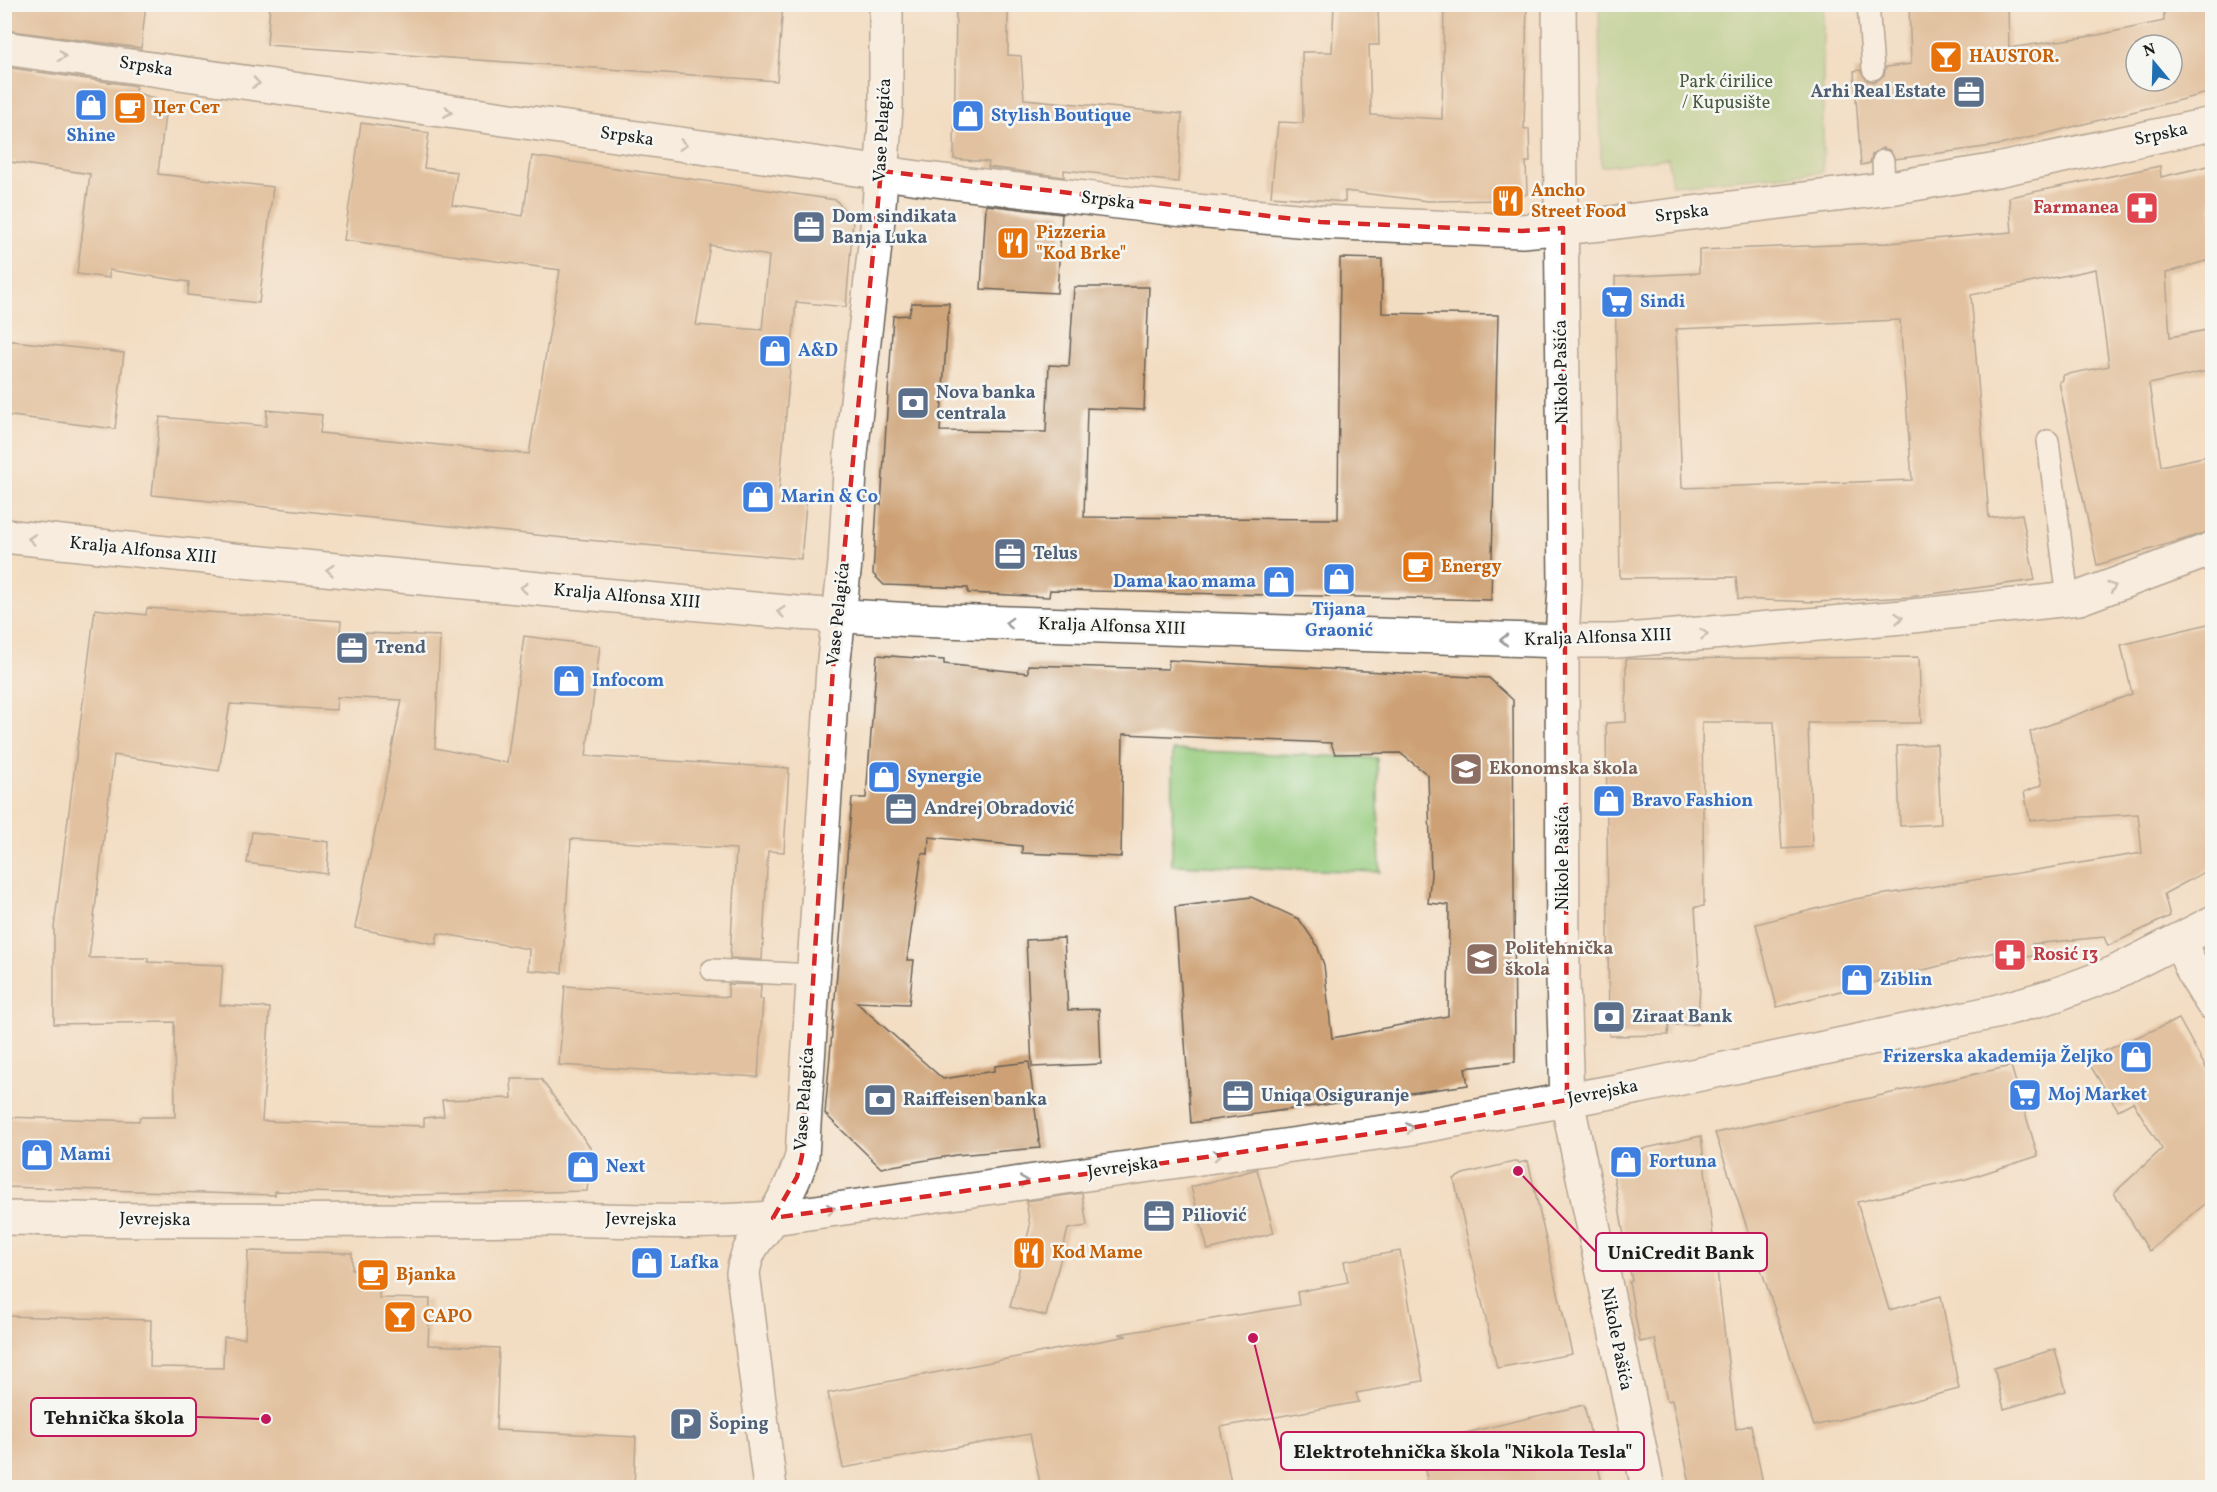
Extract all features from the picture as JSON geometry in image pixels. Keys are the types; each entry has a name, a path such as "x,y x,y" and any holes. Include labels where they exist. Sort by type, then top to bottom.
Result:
{"street":[{"name":"Vase Pelagića","path":"770,1488 742,1273 751,1244 773,1218 797,1177 802,1156 833,668 846,563 851,454 886,108 886,4"},
{"name":"Nikole Pašića","path":"1559,4 1565,584 1562,641 1563,980 1567,1100 1648,1488"},
{"name":"Srpska","path":"4,48 835,167 1184,210 1320,222 1522,231 1563,228 1883,175 1997,170 2212,124"},
{"name":"Kralja Alfonsa XIII","path":"4,536 284,566 913,621 1562,641 1615,641 1891,618 2068,600 2212,549"},
{"name":"Jevrejska","path":"4,1218 241,1221 609,1219 736,1221 773,1218 1405,1129 1567,1100 1995,1012 2065,992 2114,973 2212,924"},
{"path":"2180,942 2195,976 2212,1003"}],"lane":[{"path":"1868,4 1873,69"},
{"path":"2048,441 2068,600"},
{"path":"712,970 813,975"}],"highlighted area":[{"path":"881,171 1320,222 1522,231 1563,228 1567,1100 1405,1129 773,1218 797,1177 802,1156 833,668"}],"green space":[{"name":"Park ćirilice / Kupusište","path":"1599,5 1823,5 1823,172 1672,185 1668,158 1601,167"},
{"path":"1173,750 1377,758 1380,872 1172,865"}],"building":[{"path":"4,4 146,4 141,48 4,30"},
{"path":"270,4 783,4 777,81 267,45"},
{"path":"956,4 1008,4 1008,55 1021,56 1024,99 1182,114 1178,182 1064,170 1064,177 988,167 989,162 954,159"},
{"path":"1334,4 1378,4 1379,45 1369,45 1371,115 1442,119 1444,4 1527,4 1524,129 1529,129 1530,162 1526,162 1527,194 1511,200 1428,201 1345,191 1345,202 1271,196 1278,122 1303,123 1302,52 1332,52"},
{"path":"1909,4 2008,4 2009,48 2098,35 2164,21 2164,4 2212,4 2212,92 2000,145 1895,159 1889,150 1882,148 1872,155 1870,163 1861,165 1854,71 1860,70 1867,80 1875,82 1884,75 1886,67 1911,64"},
{"path":"4,67 136,86 135,92 156,99 165,114 158,174 273,187 259,303 188,295 189,282 109,270 109,278 77,274 90,174 4,161"},
{"path":"361,123 429,133 424,168 457,172 452,205 523,216 532,156 836,200 853,221 846,307 796,302 779,491 807,494 801,559 565,538 152,495 160,417 266,426 267,410 322,415 320,433 529,454 560,270 344,240","holes":["710,245 769,256 762,330 696,325"]},
{"path":"2212,165 2212,259 2166,273 2170,337 2212,329 2212,370 2149,384 2161,466 2212,455 2212,531 2097,565 2059,382 2063,380 2063,375 2109,366 2096,269 1971,295 1989,518 2022,514 2035,580 1909,597 1816,602 1738,599 1736,577 1620,578 1615,277 1699,273 1699,250 1888,243 2012,232 2009,197 2160,166 2161,177","holes":["1900,320 1912,480 1682,488 1676,329"]},
{"path":"986,205 1062,214 1057,293 981,289"},
{"path":"1340,258 1382,259 1382,313 1498,315 1491,600 1050,590 1049,597 968,593 968,588 884,585 873,574 877,504 881,505 893,316 909,315 912,303 949,303 940,431 1046,432 1049,365 1069,366 1074,287 1149,287 1144,410 1087,408 1084,517 1338,519"},
{"path":"4,340 124,353 115,429 4,415"},
{"path":"147,608 341,621 340,632 440,636 435,748 507,763 524,636 600,646 586,756 789,768 784,852 768,851 762,960 730,958 736,849 571,839 562,973 528,970 529,949 438,933 436,944 355,928 402,700 337,697 336,710 230,704 219,771 114,755 89,958 148,958 148,962 223,965 220,1005 270,1008 262,1121 424,1126 424,1118 444,1116 442,1100 512,1098 511,1079 541,1079 591,1149 587,1191 413,1195 275,1191 275,1195 4,1187 4,1117 139,1121 140,1117 175,1117 174,1022 54,1024 54,928 95,609 146,615"},
{"path":"2212,623 2212,868 2164,894 2170,916 2108,946 2104,937 2032,944 2034,956 1995,960 1995,952 1777,1007 1756,924 1855,899 2142,853 2138,814 2030,820 2024,792 2042,785 2030,732 2132,694 2121,645"},
{"path":"877,655 944,660 944,664 1028,673 1028,665 1168,669 1169,660 1489,678 1513,700 1515,1062 1465,1068 1468,1085 1191,1123 1175,907 1251,897 1299,919 1317,945 1324,965 1332,1038 1448,1016 1449,905 1428,903 1431,875 1428,775 1400,753 1335,754 1331,743 1123,734 1121,857 1022,853 1022,846 929,837 928,854 922,853 907,960 914,960 909,1004 856,1002 943,1079 994,1071 995,1066 1029,1062 1040,1148 956,1155 881,1168 825,1114 852,798 866,798"},
{"path":"1919,657 1921,723 1808,723 1812,847 1782,849 1774,722 1702,722 1704,906 1695,907 1700,985 1698,1024 1669,1025 1668,1035 1609,1036 1606,723 1626,722 1626,659"},
{"path":"1937,744 1941,824 1900,826 1897,746"},
{"path":"252,832 329,842 327,874 247,863"},
{"path":"1064,938 1068,1010 1099,1009 1101,1064 1032,1067 1026,940"},
{"path":"728,984 761,985 760,999 763,999 758,1077 559,1065 565,986 728,997"},
{"path":"2179,1019 2212,1079 2212,1198 2149,1251 2114,1193 2162,1149 2133,1102 2118,1110 2086,1059"},
{"path":"2011,1066 2038,1156 1966,1179 1857,1202 1889,1310 1941,1296 1959,1389 1814,1426 1715,1133"},
{"path":"1701,1136 1736,1429 1751,1425 1764,1488 1691,1488 1672,1400 1667,1401 1655,1339 1640,1342 1629,1282 1632,1281 1610,1156"},
{"path":"1518,1161 1519,1163 1528,1161 1572,1354 1497,1368 1454,1179 1463,1174"},
{"path":"1257,1169 1274,1233 1208,1250 1191,1187"},
{"path":"1082,1193 1087,1226 1068,1229 1046,1316 1010,1307 1030,1226 1026,1201"},
{"path":"248,1251 352,1253 352,1269 380,1269 379,1298 430,1299 428,1345 499,1348 496,1430 636,1437 634,1488 4,1488 4,1316 151,1320 150,1367 223,1368 224,1337 245,1338"},
{"path":"1400,1251 1423,1381 1356,1393 1359,1402 1220,1427 1232,1488 1041,1488 1030,1434 843,1468 828,1393 1127,1336 1119,1334 1299,1305 1297,1292 1348,1282 1344,1261"},
{"path":"2055,1349 2066,1391 2004,1409 1994,1368"},
{"path":"1584,1405 1603,1488 1429,1488 1419,1444"}],"place":[{"name":"HAUSTOR.","path":"1946,57"},
{"name":"Arhi Real Estate","path":"1969,92"},
{"name":"Shine","path":"91,105"},
{"name":"Џет Сет","path":"130,108"},
{"name":"Stylish Boutique","path":"968,116"},
{"name":"Ancho Street Food","path":"1508,201"},
{"name":"Farmanea","path":"2142,208"},
{"name":"Dom sindikata Banja Luka","path":"809,227"},
{"name":"Pizzeria \"Kod Brke\"","path":"1013,243"},
{"name":"Sindi","path":"1617,302"},
{"name":"A&D","path":"775,351"},
{"name":"Nova banka centrala","path":"913,403"},
{"name":"Marin & Co","path":"758,497"},
{"name":"Telus","path":"1010,554"},
{"name":"Energy","path":"1418,567"},
{"name":"Tijana Graonić","path":"1339,579"},
{"name":"Dama kao mama","path":"1279,582"},
{"name":"Trend","path":"352,648"},
{"name":"Infocom","path":"569,681"},
{"name":"Ekonomska škola","path":"1466,769"},
{"name":"Synergie","path":"884,777"},
{"name":"Bravo Fashion","path":"1609,801"},
{"name":"Andrej Obradović","path":"901,809"},
{"name":"Rosić 13","path":"2010,955"},
{"name":"Politehnička škola","path":"1482,959"},
{"name":"Ziblin","path":"1857,980"},
{"name":"Ziraat Bank","path":"1609,1017"},
{"name":"Frizerska akademija Željko","path":"2136,1057"},
{"name":"Moj Market","path":"2025,1095"},
{"name":"Uniqa Osiguranje","path":"1238,1096"},
{"name":"Raiffeisen banka","path":"880,1100"},
{"name":"Mami","path":"37,1155"},
{"name":"Fortuna","path":"1626,1162"},
{"name":"Next","path":"583,1167"},
{"name":"UniCredit Bank","path":"1518,1171"},
{"name":"Piliović","path":"1159,1216"},
{"name":"Kod Mame","path":"1029,1253"},
{"name":"Lafka","path":"647,1263"},
{"name":"Bjanka","path":"373,1275"},
{"name":"CAPO","path":"400,1317"},
{"name":"Elektrotehnička škola \"Nikola Tesla\"","path":"1253,1338"},
{"name":"Tehnička škola","path":"266,1419"},
{"name":"Šoping","path":"686,1424"}]}
